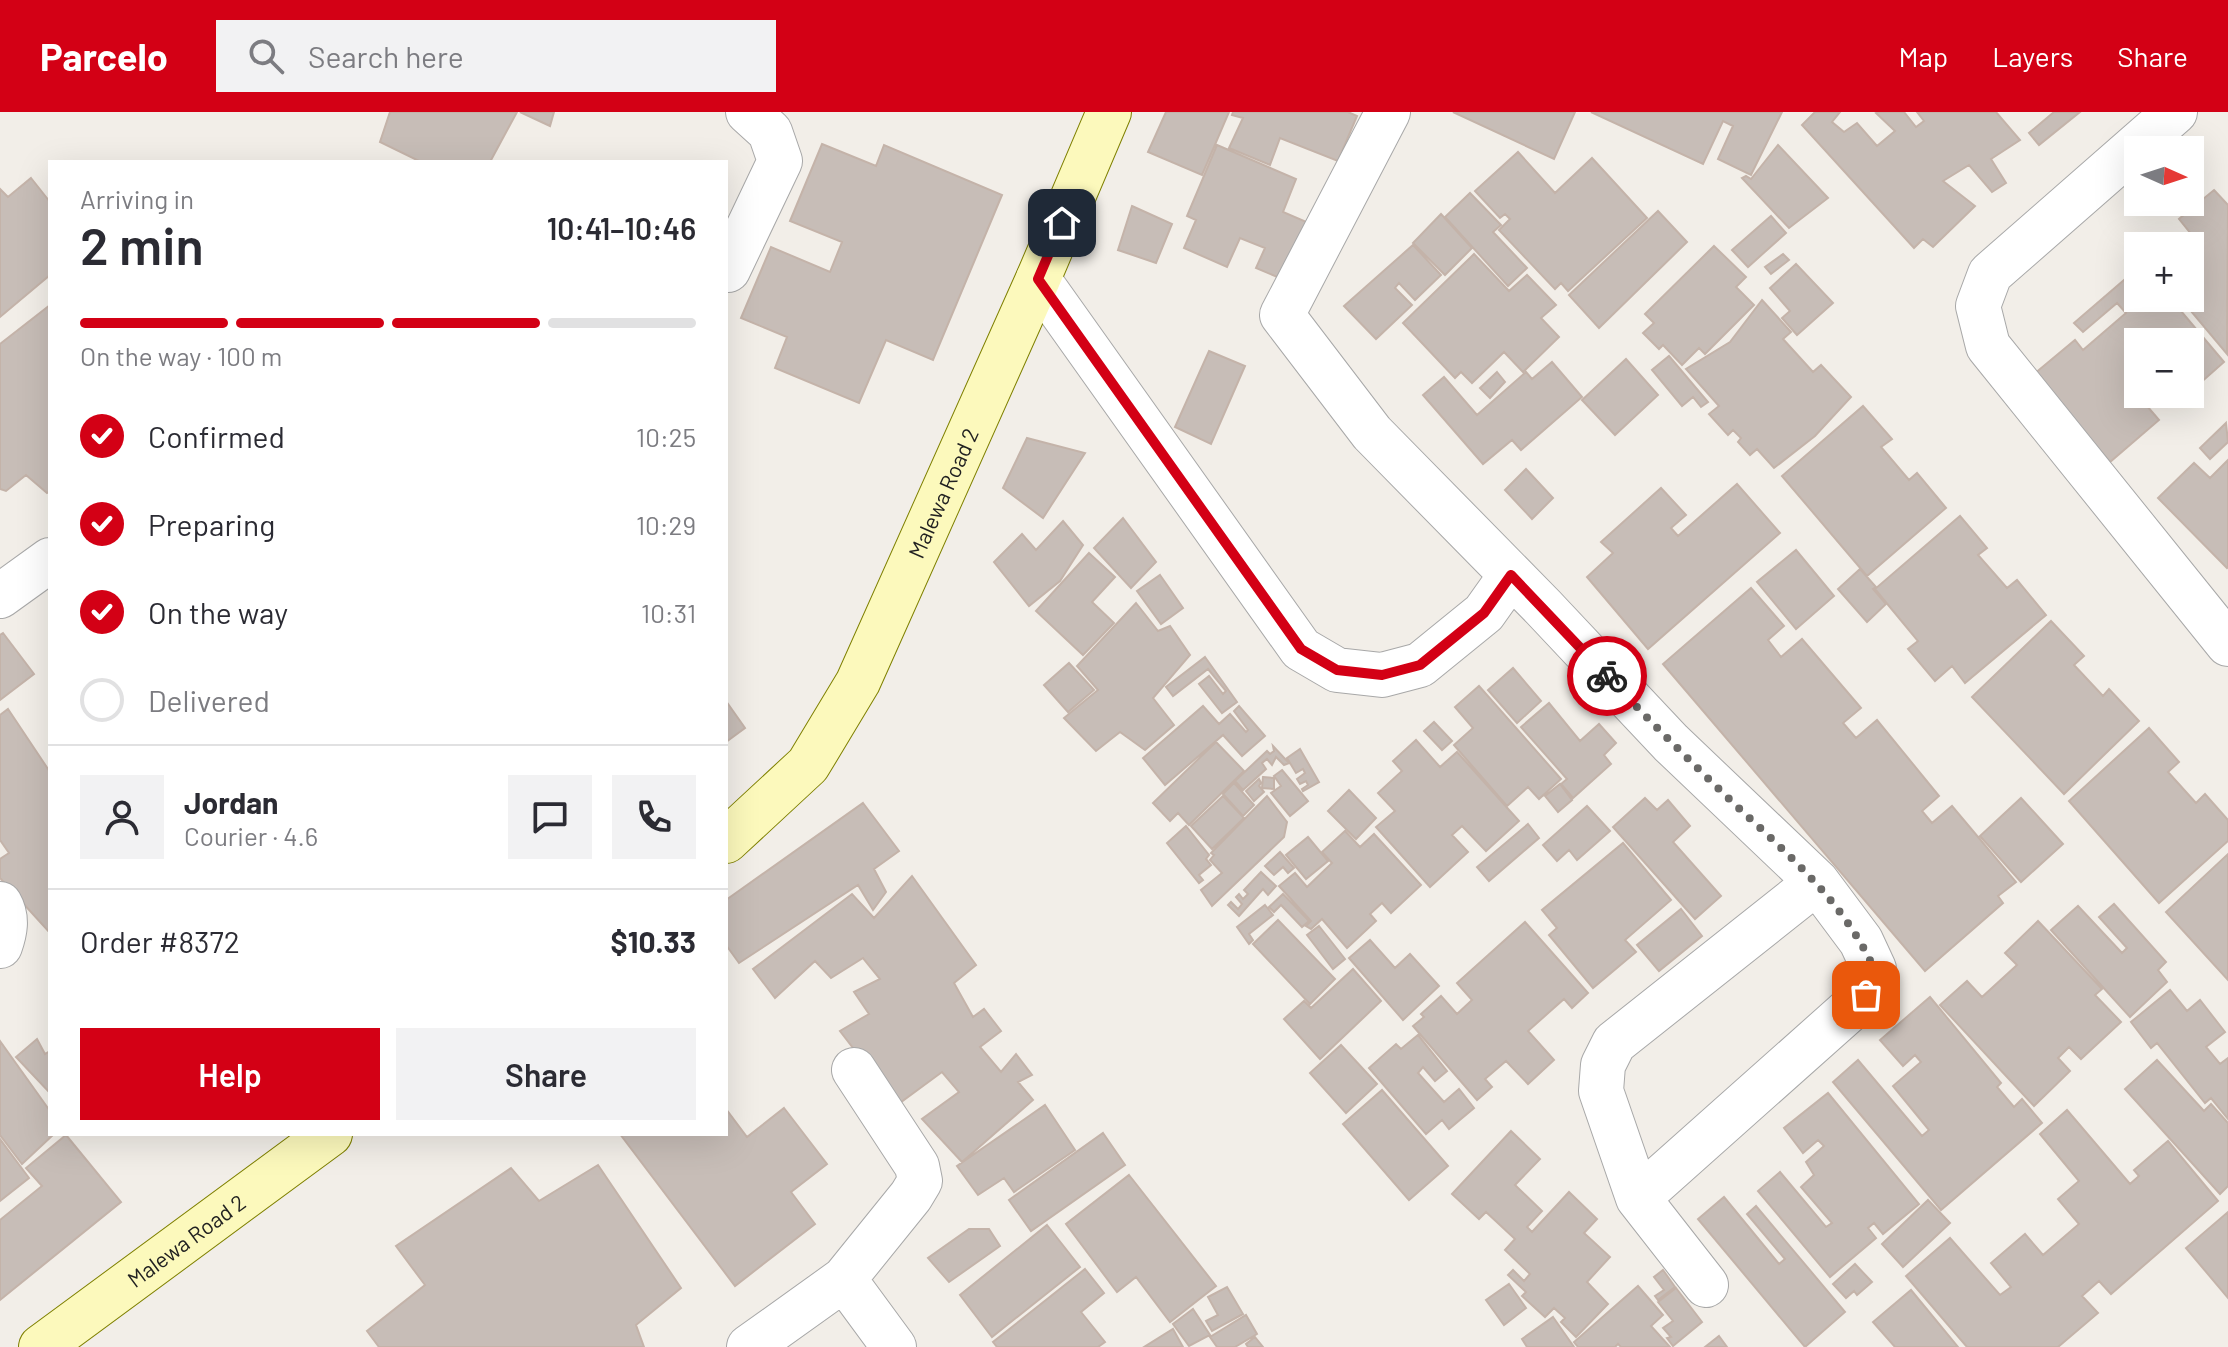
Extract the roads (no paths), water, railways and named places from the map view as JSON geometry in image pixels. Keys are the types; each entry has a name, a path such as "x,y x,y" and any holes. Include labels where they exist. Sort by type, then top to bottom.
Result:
{"main road":[{"name":"Malewa Road 2","path":"728,839 808,765 858,682 1109,112"},
{"name":"Malewa Road 2","path":"41,1347 327,1136"}],"street":[{"path":"728,270 780,161 770,132 748,112"},
{"path":"1388,112 1282,315 1372,433 1671,743 1817,882 1861,941 1874,969 1866,995 1638,1198"},
{"path":"2175,112 1990,274 1978,306 1988,346 2228,644"},
{"path":"1038,279 1301,649 1337,670 1382,675 1420,665 1484,613 1511,575"},
{"path":"1706,1285 1638,1198 1601,1091 1603,1065 1614,1043 1817,882"},
{"path":"0,904 6,929 0,946"},
{"path":"749,1347 844,1279 920,1181 917,1166 854,1070"},
{"path":"844,1279 894,1347"}]}
